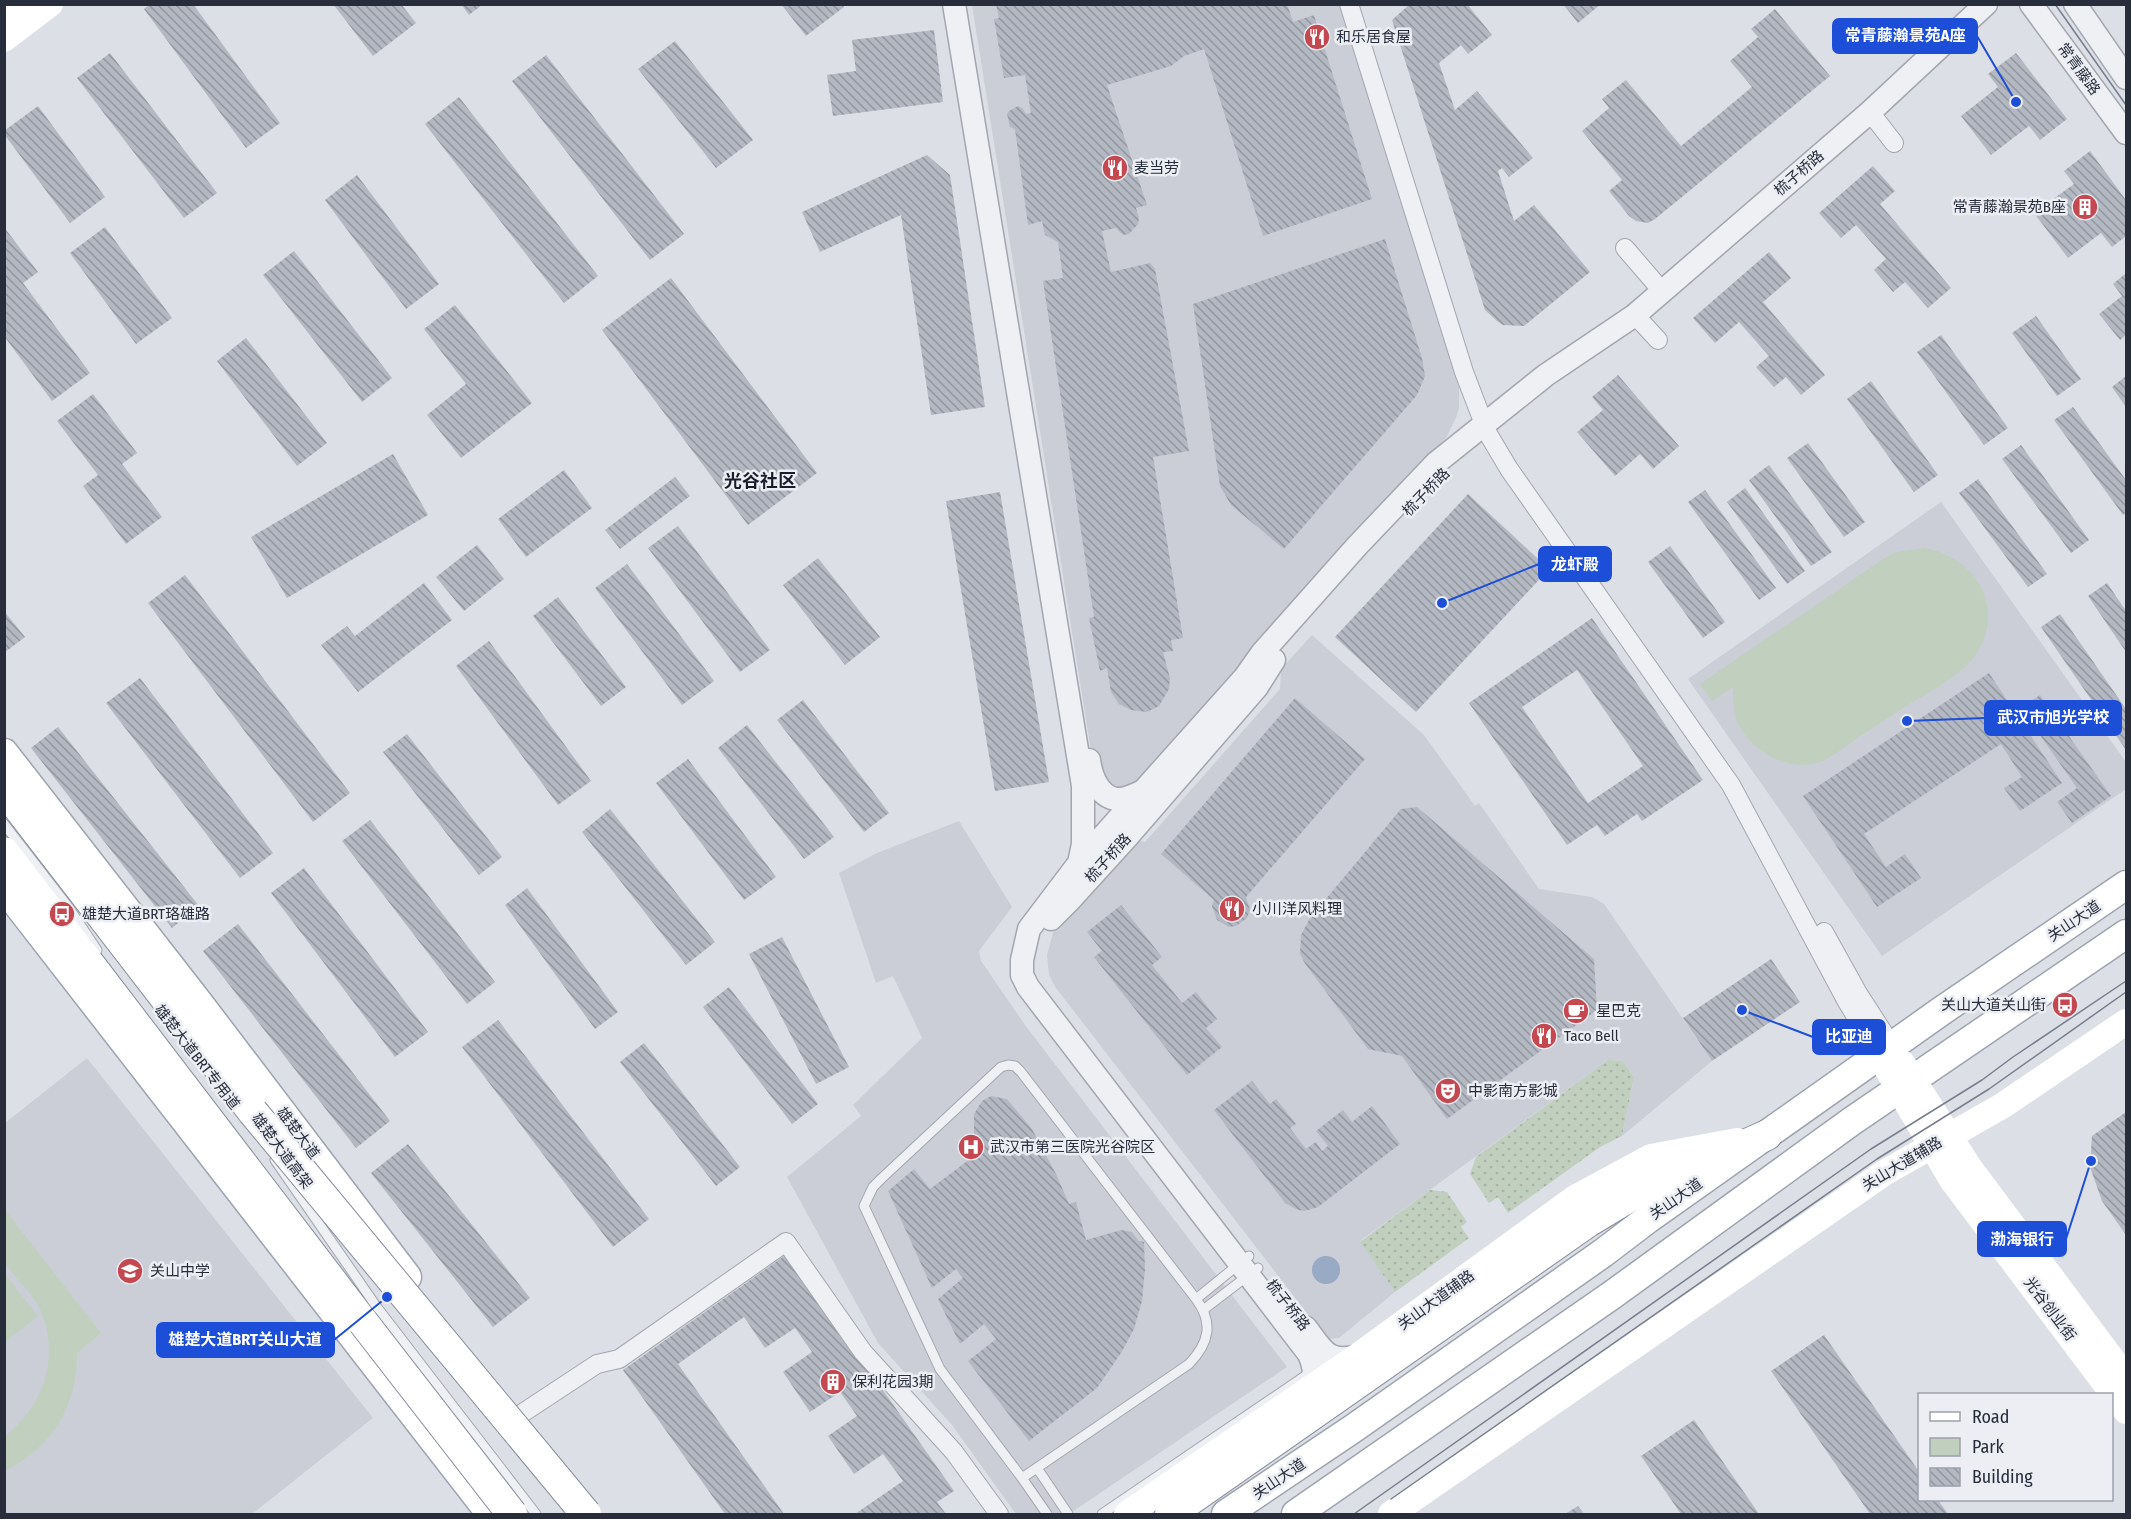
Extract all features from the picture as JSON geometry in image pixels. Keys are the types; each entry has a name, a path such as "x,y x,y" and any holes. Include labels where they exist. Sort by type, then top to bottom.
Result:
{"highway":[{"name":"雄楚大道高架","path":"4,789 560,1515"},
{"path":"4,852 361,1325 512,1515"},
{"path":"253,1112 588,1515"},
{"path":"1170,1515 1588,1222 1630,1196 1767,1135"},
{"path":"361,1325 486,1515"}],"main road":[{"path":"4,13 16,4"},
{"path":"4,39 50,4"},
{"name":"雄楚大道","path":"4,753 198,1002 588,1515"},
{"name":"关山大道","path":"1226,1515 1594,1260 1649,1218 1885,1051 2127,885"},
{"path":"4,887 361,1325 491,1515"},
{"path":"1296,1515 1612,1295 1833,1135 2127,934"},
{"name":"关山大道辅路","path":"1391,1515 1884,1173 2002,1106 2127,1022"},
{"name":"光谷创业街","path":"1885,1051 1940,1141 1952,1180 2127,1411"},
{"name":"关山大道辅路","path":"1127,1515 1302,1394 1335,1361 1584,1193 1651,1157 1767,1135"},
{"name":"光谷创业街","path":"1940,1141 1969,1167 2127,1378"}],"street":[{"path":"954,4 1083,786 1083,844 1079,863"},
{"path":"966,4 1091,774 1099,789 1115,799 1130,797 1146,790"},
{"path":"1349,4 1464,372 1490,424 1738,778 1858,995 1885,1051"},
{"path":"1362,4 1490,424"},
{"name":"梳子桥路","path":"1249,1266 1046,992 1036,968 1038,941 1042,930 1227,722 1257,687 1272,662 1365,555 1490,424 1546,375 1635,315 1870,112 1986,4"},
{"name":"常青藤路","path":"2031,4 2127,133"},
{"path":"2075,4 2127,78"},
{"path":"1870,112 1894,143"},
{"path":"1625,248 1662,291"},
{"path":"1635,315 1658,340"},
{"name":"梳子桥路","path":"1249,1266 1039,1002 1022,975 1024,945 1029,929 1079,863 1146,790 1245,677 1262,653 1357,546 1436,463 1490,424"},
{"path":"515,1418 597,1364 619,1359 786,1242 862,1352 954,1452 999,1515"},
{"path":"1249,1266 1309,1354 1335,1361"},
{"path":"1302,1394 1312,1381 1335,1361"}],"lane":[{"path":"4,805 51,866"},
{"path":"4,824 69,908 100,955"},
{"path":"1022,1478 1188,1364 1198,1354 1208,1330 1207,1318 1196,1299 1015,1066 1001,1067 873,1187 864,1206 940,1369 1047,1515"},
{"path":"267,1149 376,1306 536,1515"},
{"path":"280,1197 361,1325 518,1515"},
{"path":"1196,1299 1249,1266"},
{"path":"1203,1310 1249,1266"},
{"path":"1102,1515 1335,1361"},
{"path":"1037,1468 1068,1515"}],"shaded area":[{"path":"972,5 1344,5 1459,381 1459,408 1446,438 1321,573 1134,788 1128,790 1110,786 1094,770"},
{"path":"1941,502 2126,762 2126,789 1882,956 1688,679"},
{"path":"1312,635 1424,735 1475,806 1479,803 1539,889 1592,897 1604,904 1712,1061 1622,1136 1634,1077 1623,1061 1608,1060 1360,1241 1395,1292 1339,1338 1327,1339 1056,988 1049,975 1047,955 1053,933 1060,922 1132,839 1145,842 1280,689 1281,669"},
{"name":"武汉市第三医院光谷院区","path":"959,821 1012,907 979,951 981,961 1025,1025 1287,1367 1069,1514 1016,1514 952,1425 878,1343 787,1177 861,1116 853,1105 922,1038 893,976 876,983 839,873 877,853"},
{"name":"关山中学","path":"87,1058 373,1418 252,1514 5,1514 5,1123"}],"green space":[{"path":"1924,548 1942,553 1957,561 1970,572 1980,586 1986,601 1988,618 1985,635 1977,653 1954,676 1825,760 1801,765 1788,763 1765,753 1747,737 1736,718 1733,687 1712,701 1700,684 1883,559 1896,552"},
{"path":"1608,1060 1623,1061 1634,1077 1622,1136 1600,1147 1508,1213 1498,1197 1489,1203 1470,1174 1476,1157"},
{"path":"1430,1190 1447,1192 1467,1222 1461,1227 1469,1238 1395,1292 1360,1242"},
{"path":"5,1210 101,1333 77,1353 72,1391 59,1423 36,1450 5,1471 5,1436 19,1424 39,1395 45,1379 49,1344 40,1309 5,1261 3,1244"},
{"path":"5,1274 38,1316 5,1342"}],"water":[{"path":"1326,1256 1336,1260 1340,1270 1336,1280 1326,1284 1316,1280 1312,1270 1316,1260"}],"building":[{"path":"150,4 193,4 280,123 246,148 144,9"},
{"path":"333,4 401,4 416,23 373,56"},
{"path":"461,4 483,4 469,15"},
{"path":"781,4 842,4 844,7 806,36"},
{"path":"996,4 1287,4 1293,22 1314,15 1372,199 1263,236 1204,49 1184,56 1171,66 1107,85 1147,205 1136,208 1138,224 1129,234 1123,235 1116,228 1102,231 1111,272 1150,263 1155,269 1189,451 1153,457 1183,638 1171,640 1173,651 1163,652 1170,678 1169,689 1159,706 1147,712 1131,710 1119,704 1111,692 1107,668 1100,671 1089,618 1094,617 1043,281 1063,278 1058,242 1045,235 1042,221 1028,225 1015,129 1010,127 1007,114 1018,106 1026,114 1031,113 1025,75 1004,78 994,19 999,18"},
{"path":"1410,4 1467,4 1492,35 1468,54 1461,45 1439,63 1455,110 1477,91 1533,158 1509,177 1502,168 1498,171 1514,221 1534,205 1590,272 1524,326 1503,325 1485,310 1392,20"},
{"path":"1563,4 1601,4 1578,23"},
{"path":"1775,9 1830,76 1655,219 1648,223 1636,221 1629,216 1609,191 1622,180 1582,131 1609,108 1602,99 1626,80 1681,146 1752,87 1730,61 1758,37 1751,29"},
{"path":"934,30 943,102 833,116 827,75 856,71 852,40"},
{"path":"675,41 753,140 716,168 638,69"},
{"path":"110,53 217,193 184,218 77,78"},
{"path":"2016,53 2067,119 2040,140 2029,126 1991,155 1961,116 1998,87 1988,74"},
{"path":"546,55 684,234 650,260 512,81"},
{"path":"459,97 598,276 564,303 425,124"},
{"path":"38,106 105,197 70,223 4,134 4,131"},
{"name":"常青藤瀚景苑B座","path":"2090,151 2126,200 2126,236 2112,247 2101,233 2068,258 2034,213 2074,184 2064,171"},
{"path":"927,155 950,175 985,407 931,415 901,215 820,252 802,212"},
{"path":"1873,166 1895,191 1880,204 1951,288 1928,308 1905,282 1893,292 1874,270 1886,259 1856,225 1841,238 1819,213"},
{"path":"357,175 439,284 406,309 325,200"},
{"path":"4,227 38,272 23,283 90,373 52,401 4,336"},
{"path":"105,227 172,318 136,344 70,253"},
{"path":"1385,239 1422,358 1425,376 1417,395 1284,549 1231,505 1220,486 1193,304"},
{"path":"294,251 392,378 362,402 263,275"},
{"path":"1769,252 1791,278 1763,302 1825,375 1801,395 1786,377 1774,387 1756,367 1769,356 1739,322 1715,343 1693,318"},
{"path":"2126,273 2126,335 2120,340 2099,314 2122,296 2113,284"},
{"path":"671,278 817,473 748,525 602,330"},
{"path":"455,305 532,403 461,458 427,415 466,384 424,329"},
{"path":"2036,316 2081,379 2057,396 2012,333"},
{"path":"1941,335 2008,428 1984,445 1917,352"},
{"path":"246,338 327,443 297,466 217,361"},
{"path":"1618,375 1679,446 1653,469 1640,454 1615,476 1577,432 1603,410 1592,397"},
{"path":"2126,376 2126,407 2112,387"},
{"path":"1871,381 1938,475 1914,492 1847,399"},
{"path":"93,394 137,453 122,464 162,517 126,544 83,486 98,475 57,421"},
{"path":"2073,407 2126,480 2126,512 2123,515 2054,420"},
{"path":"1808,443 1865,522 1844,537 1787,458"},
{"path":"2021,445 2089,540 2071,553 2002,459"},
{"path":"393,454 428,515 287,598 251,537"},
{"path":"1769,465 1832,552 1811,566 1749,480"},
{"path":"564,470 592,508 526,557 498,519"},
{"path":"675,477 690,496 620,549 605,530"},
{"path":"1978,479 2047,574 2028,587 1959,493"},
{"path":"1745,488 1805,571 1787,584 1727,502"},
{"path":"1705,490 1776,588 1759,600 1688,502"},
{"path":"1000,492 1049,782 995,791 946,501"},
{"path":"1468,494 1549,569 1416,712 1335,637"},
{"path":"678,526 770,650 740,672 648,548"},
{"path":"477,545 504,579 464,611 436,577"},
{"path":"1670,546 1725,622 1703,638 1648,562"},
{"path":"818,558 880,637 845,665 783,585"},
{"path":"627,564 714,681 682,705 595,588"},
{"path":"185,575 350,793 313,822 148,603"},
{"path":"424,583 452,620 358,692 321,645 347,626 355,636"},
{"path":"2107,583 2126,611 2126,652 2088,596"},
{"path":"558,597 626,687 601,706 533,616"},
{"path":"4,611 25,637 4,653"},
{"path":"2060,614 2126,709 2126,750 2041,627"},
{"path":"1592,618 1703,780 1642,821 1637,814 1605,836 1597,825 1567,845 1469,703","holes":["1577,670 1643,766 1588,803 1522,707"]},
{"path":"489,641 591,781 558,805 456,666"},
{"path":"1989,673 2062,783 2020,811 2004,788 2022,777 2001,744 1864,834 1886,867 1905,854 1921,878 1877,907 1803,796"},
{"path":"140,678 273,853 240,878 106,703"},
{"path":"2040,695 2111,796 2072,823 2057,802 2077,788 2021,708"},
{"path":"1295,698 1365,759 1246,897 1250,910 1247,918 1236,926 1229,927 1217,920 1212,906 1214,900 1161,854"},
{"path":"803,700 889,813 864,832 777,720"},
{"path":"747,725 834,837 804,859 718,748"},
{"path":"58,727 199,906 172,928 31,748"},
{"path":"407,734 502,857 479,875 383,752"},
{"path":"688,759 776,877 744,900 656,783"},
{"path":"1417,807 1594,959 1597,1010 1447,1119 1402,1056 1368,1049 1304,962 1300,953 1301,935 1310,918 1401,809"},
{"path":"610,809 715,942 686,965 582,832"},
{"path":"370,820 495,982 467,1004 342,841"},
{"path":"304,868 428,1032 395,1057 271,893"},
{"path":"527,888 618,1012 595,1029 505,905"},
{"path":"1121,905 1162,957 1152,965 1182,1003 1196,992 1217,1019 1206,1028 1222,1047 1187,1075 1094,957 1102,951 1087,932"},
{"path":"238,924 390,1121 356,1148 203,951"},
{"path":"782,937 849,1067 816,1084 749,954"},
{"path":"1771,959 1800,1002 1712,1061 1683,1018"},
{"path":"729,987 818,1104 792,1124 703,1007"},
{"path":"498,1020 649,1219 613,1247 462,1047"},
{"path":"644,1043 740,1167 716,1186 620,1062"},
{"path":"1252,1081 1270,1104 1276,1099 1296,1124 1290,1128 1306,1149 1316,1142 1322,1151 1328,1146 1316,1131 1343,1110 1352,1122 1372,1106 1400,1144 1318,1207 1305,1211 1298,1210 1285,1203 1214,1110"},
{"path":"991,1096 1007,1099 1032,1129 1069,1204 1076,1202 1086,1240 1121,1230 1132,1232 1139,1241 1144,1242 1145,1269 1142,1301 1134,1329 1121,1353 1097,1388 1029,1441 968,1361 996,1339 984,1324 960,1344 938,1299 963,1278 956,1269 932,1288 888,1191 914,1169 930,1189 978,1153 974,1133 974,1114 982,1101"},
{"path":"2126,1112 2126,1235 2102,1201 2090,1167 2092,1136"},
{"path":"408,1144 530,1298 493,1327 371,1173"},
{"name":"保利花园3期","path":"787,1254 954,1491 937,1502 946,1514 855,1514 903,1481 883,1454 854,1474 828,1436 857,1416 840,1392 810,1412 783,1372 812,1352 795,1328 765,1348 744,1317 678,1364 784,1514 725,1514 623,1370"},
{"path":"1824,1335 1918,1470 1918,1501 1939,1501 1948,1514 1870,1514 1771,1371"},
{"path":"1694,1420 1759,1514 1681,1514 1641,1456"},
{"path":"1578,1506 1584,1514 1565,1514"}],"tram line":[{"path":"2055,4 2126,105"},
{"path":"1354,1514 1871,1149 1982,1080 2126,981"},
{"path":"1391,1499 1877,1159 1989,1089 2126,992"}],"place":[{"name":"和乐居食屋","path":"1317,37"},
{"name":"常青藤瀚景苑A座","path":"2016,102"},
{"name":"麦当劳","path":"1115,168"},
{"name":"常青藤瀚景苑B座","path":"2085,207"},
{"name":"龙虾殿","path":"1442,603"},
{"name":"武汉市旭光学校","path":"1907,721"},
{"name":"小川洋风料理","path":"1232,909"},
{"name":"雄楚大道BRT珞雄路","path":"62,914"},
{"name":"关山大道关山街","path":"2065,1005"},
{"name":"比亚迪","path":"1742,1010"},
{"name":"星巴克","path":"1576,1011"},
{"name":"Taco Bell","path":"1544,1036"},
{"name":"中影南方影城","path":"1448,1091"},
{"name":"武汉市第三医院光谷院区","path":"971,1147"},
{"name":"渤海银行","path":"2091,1161"},
{"name":"关山中学","path":"130,1271"},
{"name":"雄楚大道BRT关山大道","path":"387,1297"},
{"name":"保利花园3期","path":"833,1382"}],"district":[{"name":"光谷社区","path":"760,481"}]}
